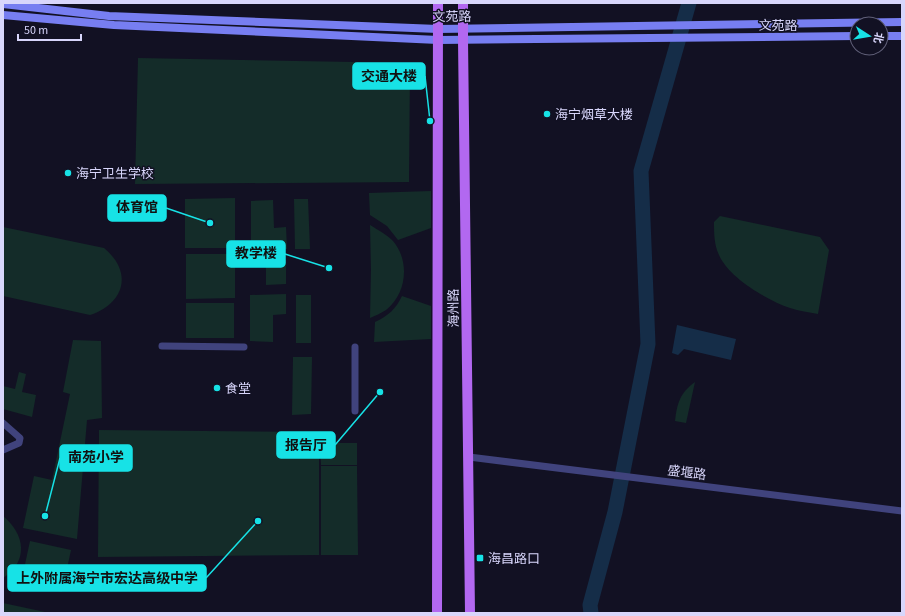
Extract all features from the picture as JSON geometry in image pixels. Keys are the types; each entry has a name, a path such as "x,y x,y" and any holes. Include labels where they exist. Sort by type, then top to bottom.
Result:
{"main road":[{"name":"海州路","path":"437,613 438,3"},
{"name":"海州路","path":"463,3 462,40 470,613"},
{"name":"文苑路","path":"3,4 109,16 438,29 902,22"},
{"name":"文苑路","path":"3,15 114,25 438,40 849,36"},
{"path":"889,36 902,36"}],"street":[{"path":"162,346 244,347"},
{"path":"355,347 355,411"},
{"path":"3,423 20,438 19,443 3,450"},
{"name":"盛堰路","path":"469,457 902,511"}],"green space":[{"path":"138,58 410,63 409,182 135,184"},
{"path":"431,191 431,228 398,240 387,226 370,215 369,193"},
{"path":"235,198 235,248 185,248 185,199"},
{"path":"294,199 308,199 310,249 295,249"},
{"path":"273,200 274,228 286,227 287,249 251,250 251,201"},
{"path":"720,216 820,237 829,250 818,314 800,311 771,300 740,280 731,272 719,255 715,243 714,222"},
{"path":"370,225 393,241 402,258 404,277 402,286 393,303 386,310 370,318 371,270"},
{"path":"3,227 104,248 113,257 119,267 122,277 121,286 117,295 111,303 102,310 90,315 3,296"},
{"path":"186,254 235,254 235,298 186,299"},
{"path":"286,260 286,284 266,285 266,261"},
{"path":"286,294 286,314 273,315 273,342 250,341 250,295"},
{"path":"296,295 311,295 311,343 296,343"},
{"path":"402,296 431,306 431,339 374,342 375,322 391,312"},
{"path":"186,303 234,303 234,338 186,338"},
{"path":"73,340 101,341 102,418 87,420 77,539 23,528 34,476 52,480 70,394 63,392"},
{"path":"293,357 312,357 311,414 292,415"},
{"path":"19,372 26,374 22,392 36,395 32,417 3,409 3,386 15,389"},
{"path":"695,382 686,423 675,421 680,399 686,390"},
{"path":"99,430 319,432 319,555 98,557"},
{"path":"320,443 357,443 357,465 321,465"},
{"path":"321,466 357,466 358,555 321,555"},
{"path":"3,516 16,531 20,539 21,547 17,564 3,578"},
{"path":"30,541 71,550 62,592 21,583"},
{"path":"3,603 45,612 45,613 3,613"}],"water":[{"path":"677,325 736,339 731,360 684,349 678,355 672,353"}],"waterway":[{"path":"591,613 590,605 615,512 648,344 641,171 689,3"}],"place":[{"name":"海宁烟草大楼","path":"547,114"},
{"name":"交通大楼","path":"430,121"},
{"name":"海宁卫生学校","path":"68,173"},
{"name":"体育馆","path":"210,223"},
{"name":"教学楼","path":"329,268"},
{"name":"食堂","path":"217,388"},
{"name":"报告厅","path":"380,392"},
{"name":"南苑小学","path":"45,516"},
{"name":"上外附属海宁市宏达高级中学","path":"258,521"},
{"name":"海昌路口","path":"480,558"}]}
